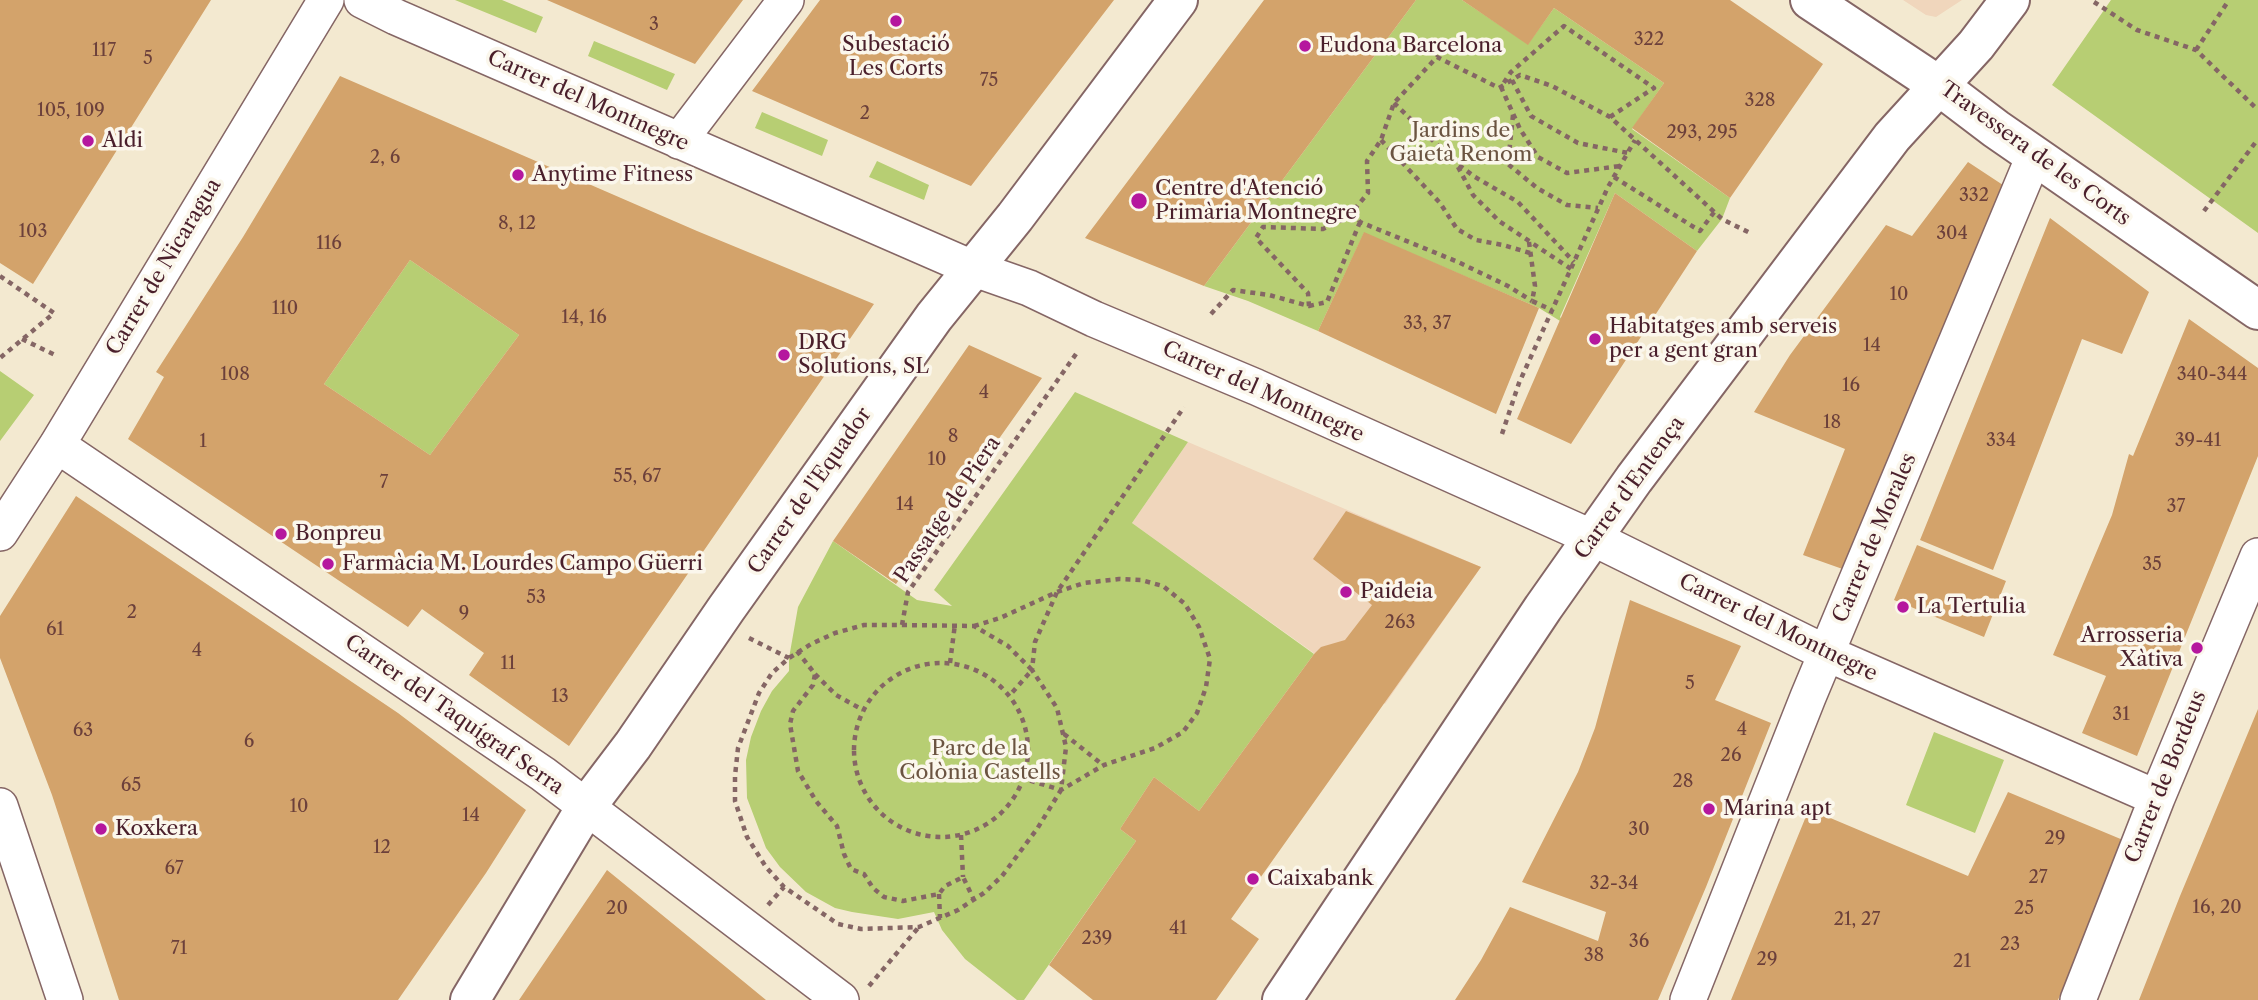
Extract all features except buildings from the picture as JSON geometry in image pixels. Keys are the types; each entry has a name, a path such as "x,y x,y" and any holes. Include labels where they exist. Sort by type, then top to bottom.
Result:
{"main road":[{"name":"Carrer de l'Equador","path":"470,1000 586,807 633,745 726,609 934,317 1014,217 1178,0"},
{"name":"Travessera de les Corts","path":"1810,0 1938,85 2034,156 2258,310"},
{"name":"Carrer d'Entença","path":"1282,1000 1543,608 1634,479 1885,147 1976,44 2010,0"}],"street":[{"name":"Carrer de Nicaragua","path":"0,533 57,445 326,0"},
{"name":"Carrer del Montnegre","path":"362,0 972,268 1029,288 1256,387 1593,538 1826,653 2157,798"},
{"path":"679,141 786,0"},
{"name":"Carrer de Morales","path":"1688,1000 1826,653 2034,156"},
{"name":"Carrer del Taquígraf Serra","path":"57,445 543,774 852,996"},
{"name":"Carrer de Bordeus","path":"2078,1000 2157,798 2258,556"},
{"path":"0,806 65,1000"}],"path":[{"path":"2196,50 2229,0"},
{"path":"2094,2 2137,30 2196,50 2258,110"},
{"path":"1501,88 1511,72 1564,26 1654,88 1610,117"},
{"path":"1309,306 1308,293 1256,238 1263,227 1323,229 1353,212 1368,193 1367,161 1381,140 1394,103 1437,57 1501,88 1538,157 1567,173 1620,166"},
{"path":"1501,88 1520,75 1552,86 1610,117 1722,219 1750,233"},
{"path":"1512,80 1531,116 1578,143 1628,153"},
{"path":"1394,103 1457,163 1518,202 1574,262"},
{"path":"1513,114 1508,164 1537,188 1567,205 1598,208"},
{"path":"2204,211 2258,139"},
{"path":"1381,140 1440,203 1457,229 1476,240 1503,244 1530,253"},
{"path":"1502,434 1520,383 1598,208 1635,140"},
{"path":"1457,163 1473,195 1499,221 1571,269"},
{"path":"1614,177 1700,231 1715,211"},
{"path":"1353,212 1360,222 1483,274 1552,310"},
{"path":"1211,314 1233,290 1269,295 1309,306 1327,302 1360,222"},
{"path":"1529,241 1535,286 1532,301"},
{"path":"0,276 54,313 0,358"},
{"path":"22,340 55,355"},
{"name":"Passatge de Piera","path":"902,625 908,592 1076,354"},
{"path":"1009,696 1032,670 1035,642 1057,592 1184,407"},
{"path":"852,996 919,928 974,900 1002,876 1061,790 1104,765 1155,748 1183,732 1197,713 1206,687 1210,659 1199,628 1185,604 1163,586 1141,580 1119,579 1084,583 974,626 864,625 835,633 797,651 772,673 759,693 738,748 735,801 747,837 766,867 784,887 838,924 861,929 919,928"},
{"path":"950,663 955,624"},
{"path":"974,626 1008,646 1032,670 1057,708 1066,747 1061,790"},
{"path":"746,637 789,658"},
{"path":"797,651 836,695 863,710"},
{"path":"950,663 969,667 988,676 1009,696 1020,712 1026,733 1025,779 1015,798 1000,814 982,827 961,835 928,837 906,830 877,810 865,794 858,774 855,748 857,729 863,710 873,693 890,678 911,668 950,663"},
{"path":"815,674 813,685 793,711 790,724 792,741 798,771 816,801 837,826 851,869 864,874 873,888 884,897 903,901 939,894"},
{"path":"1063,733 1104,765"},
{"path":"1025,779 1061,790"},
{"path":"961,835 963,877 974,900"},
{"path":"940,918 939,894 945,886 963,877"},
{"path":"763,910 784,887"}],"shaded area":[{"path":"1903,0 1962,0 1936,17 1926,15"},
{"name":"Paideia","path":"1188,442 1481,567 1385,704 1132,523"}],"green space":[{"path":"455,0 502,0 543,17 536,33"},
{"name":"Jardins de Gaietà Renom","path":"1416,0 1462,0 1528,44 1554,8 1664,83 1632,129 1730,198 1722,219 1697,251 1615,193 1560,317 1565,324 1539,308 1364,233 1318,331 1248,301 1204,286"},
{"path":"2111,0 2258,0 2258,233 2052,85"},
{"path":"594,41 675,74 667,90 588,56"},
{"path":"762,112 828,140 822,156 755,128"},
{"path":"877,161 929,185 924,200 869,177"},
{"path":"410,260 519,335 430,455 324,384"},
{"path":"0,371 34,395 0,441"},
{"name":"Parc de la Colònia Castells","path":"1075,392 1188,442 1132,523 1314,654 1199,811 1154,777 1120,829 1136,841 1024,1000 1017,1000 965,959 942,930 934,912 898,919 852,912 835,908 806,892 780,867 766,848 747,798 746,760 761,711 772,691 789,671 798,607 833,541 917,600 952,606 934,590"},
{"path":"1934,732 2004,760 1975,833 1906,805"}],"place":[{"name":"Subestació Les Corts","path":"896,21"},
{"name":"Eudona Barcelona","path":"1305,46"},
{"name":"Aldi","path":"88,141"},
{"name":"Anytime Fitness","path":"518,175"},
{"name":"Centre d'Atenció Primària Montnegre","path":"1139,201"},
{"name":"Habitatges amb serveis per a gent gran","path":"1595,339"},
{"name":"DRG Solutions, SL","path":"784,355"},
{"name":"Bonpreu","path":"281,534"},
{"name":"Farmàcia M. Lourdes Campo Güerri","path":"328,564"},
{"name":"Paideia","path":"1346,592"},
{"name":"La Tertulia","path":"1903,607"},
{"name":"Arrosseria Xàtiva","path":"2197,648"},
{"name":"Marina apt","path":"1709,809"},
{"name":"Koxkera","path":"101,829"},
{"name":"Caixabank","path":"1253,879"}]}
